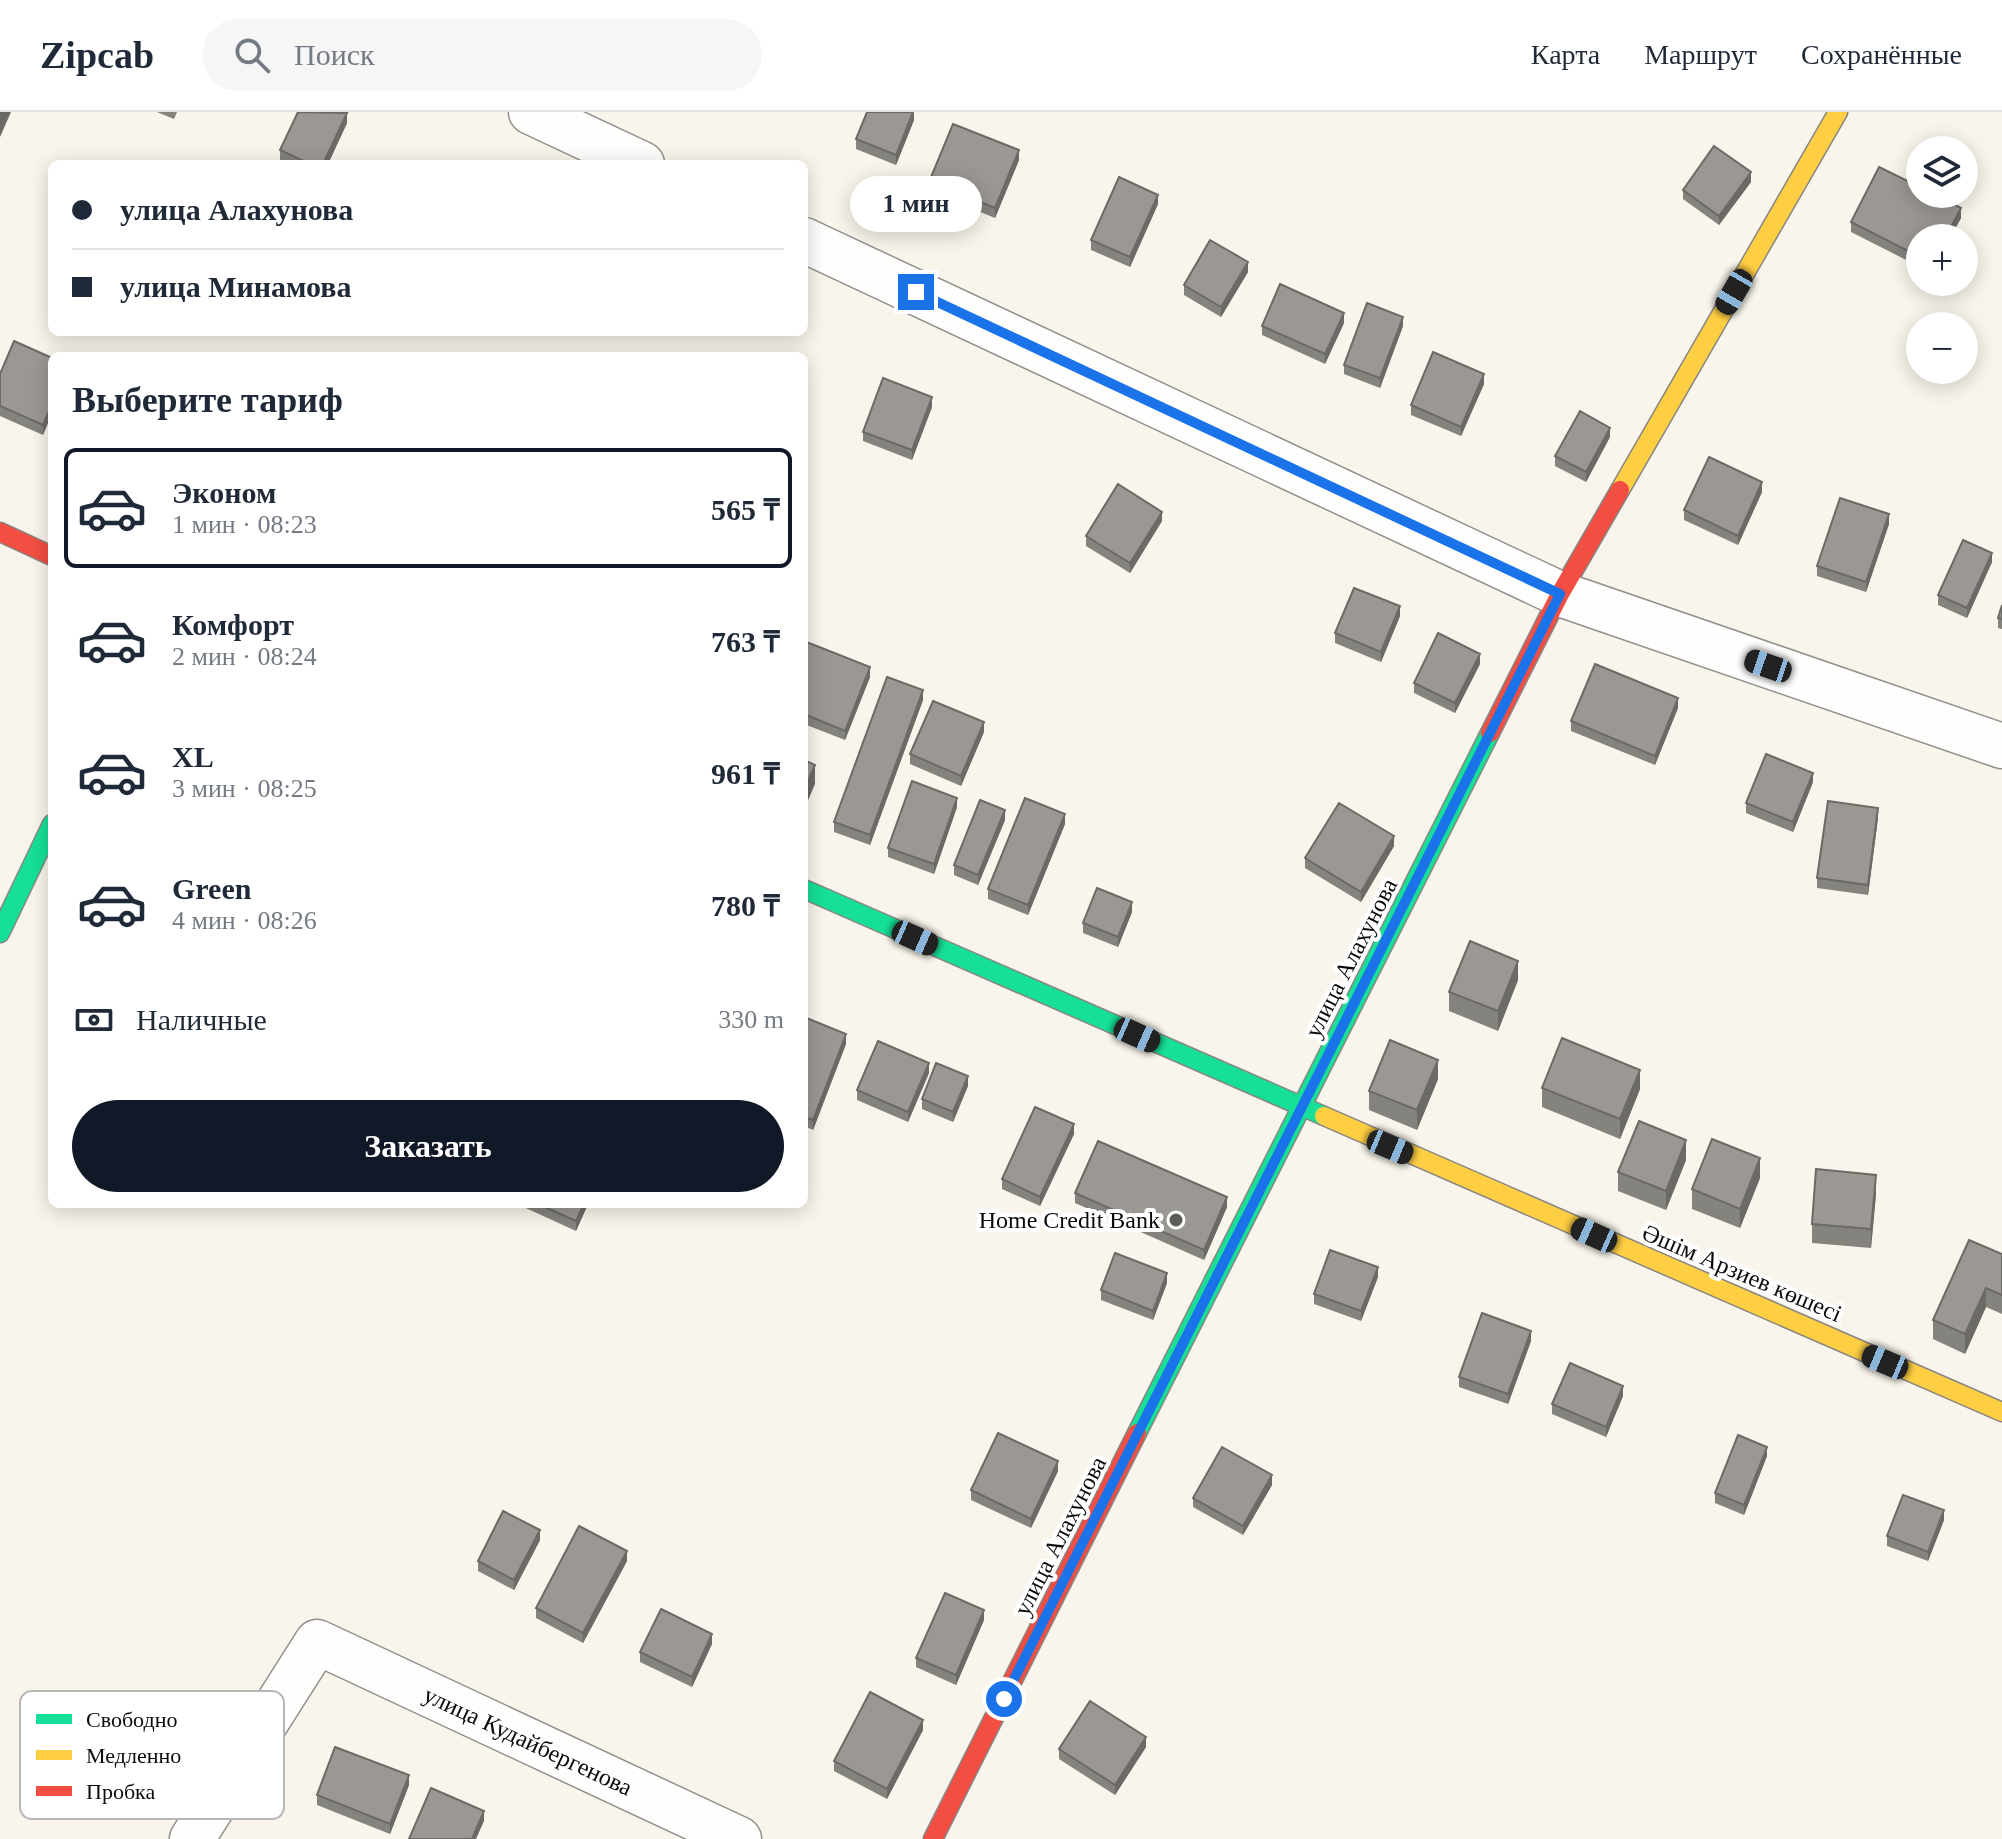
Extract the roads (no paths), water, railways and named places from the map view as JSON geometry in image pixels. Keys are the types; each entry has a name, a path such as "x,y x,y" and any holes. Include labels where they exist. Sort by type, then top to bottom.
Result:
{"street":[{"path":"531,112 633,160"},
{"name":"улица Алахунова","path":"933,1839 1560,594 1838,112"},
{"path":"808,242 1560,594 2002,746"},
{"path":"0,532 48,554"},
{"path":"0,933 48,832"},
{"name":"Әшім Арзиев көшесі","path":"808,891 2002,1412"},
{"name":"улица Кудайбергенова","path":"284,1694 317,1642 739,1839"},
{"name":"улица Кудайбергенова","path":"192,1839 205,1819"}],"place":[{"name":"Home Credit Bank","path":"1176,1220"}]}
